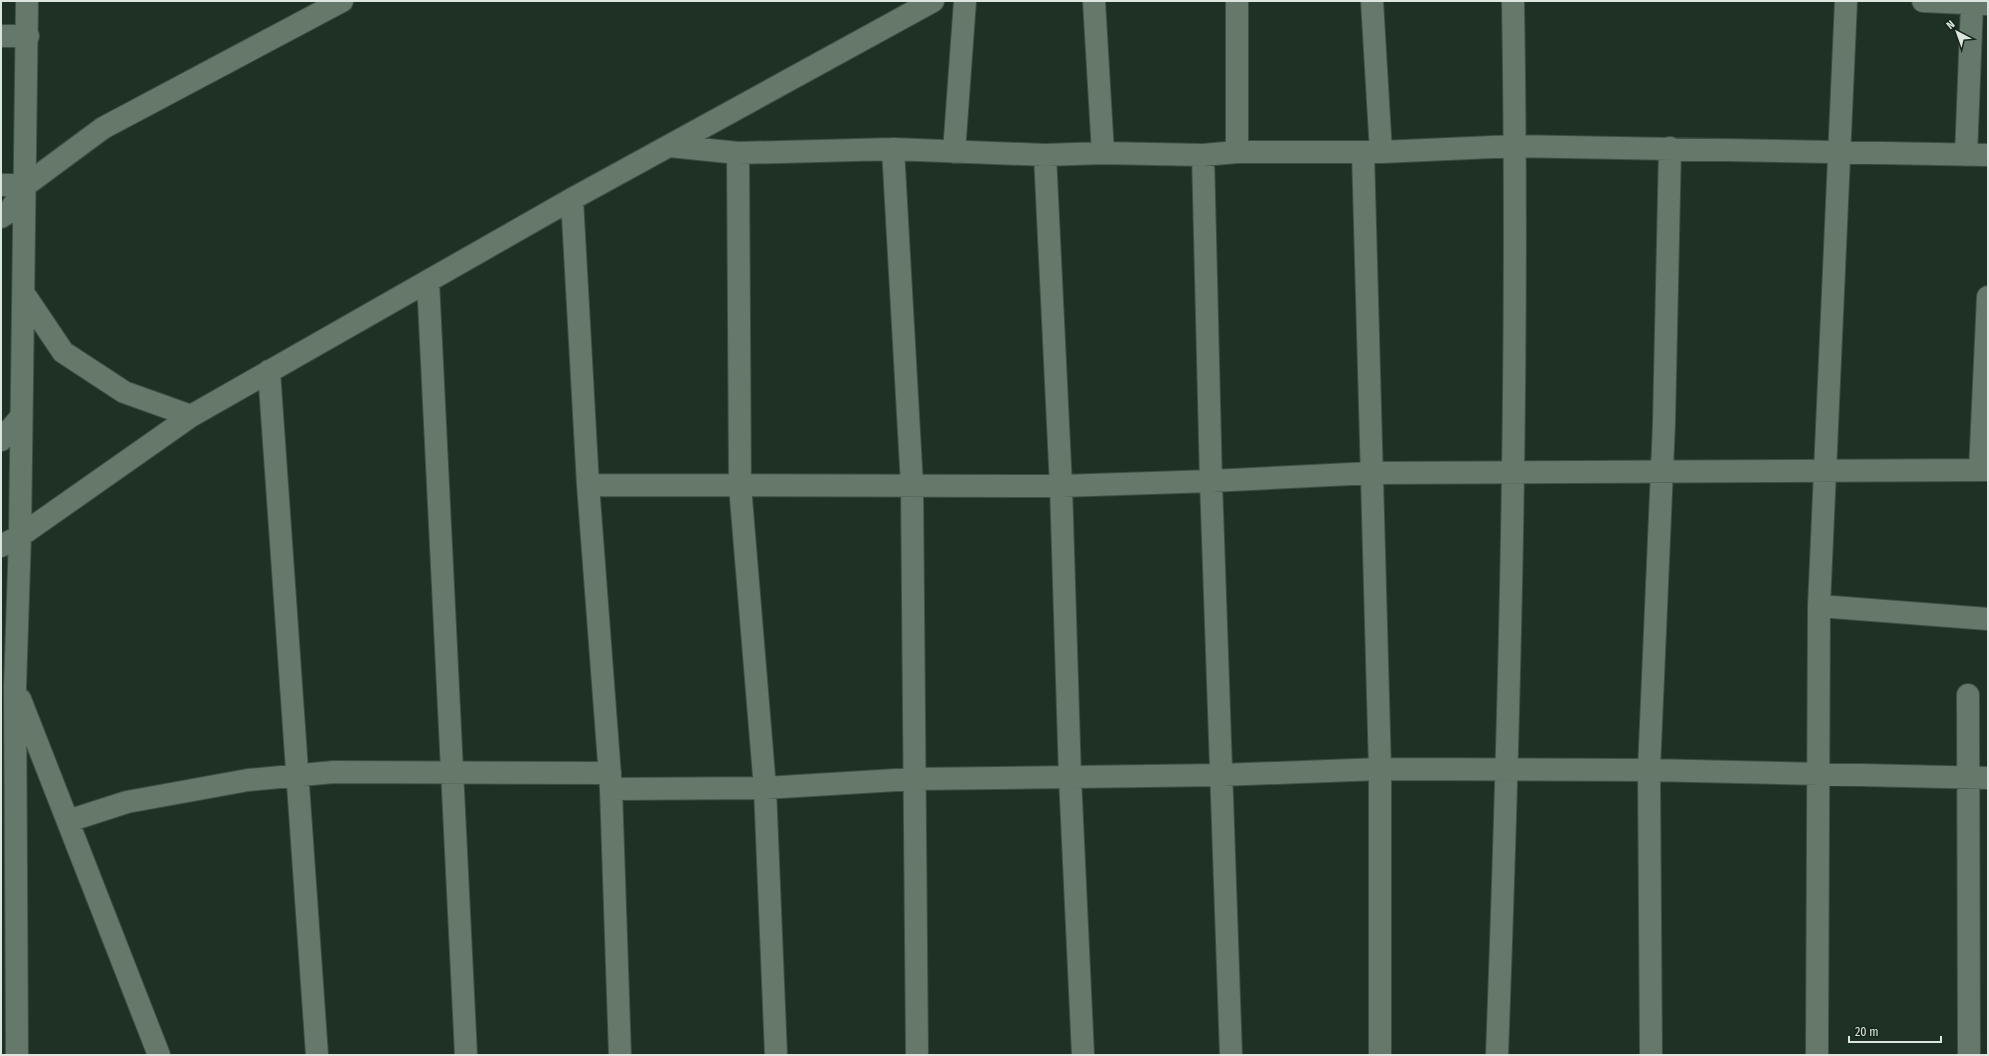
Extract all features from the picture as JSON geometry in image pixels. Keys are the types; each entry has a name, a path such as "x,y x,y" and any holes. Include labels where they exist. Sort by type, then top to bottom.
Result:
{"street":[{"path":"17,1055 9,985 15,687 10,541 21,417 28,1"},
{"path":"1,217 9,212 26,185 103,128 342,1"},
{"path":"10,541 191,416 572,198 670,146 933,1"},
{"path":"954,152 965,1"},
{"path":"1094,1 1103,153"},
{"path":"1236,152 1237,1"},
{"path":"1372,1 1371,473 1380,769 1380,1055"},
{"path":"1498,1055 1511,666 1515,146 1513,1"},
{"path":"1817,1055 1819,606 1846,1"},
{"path":"1923,1 1980,4 1966,155"},
{"path":"1,36 28,36"},
{"path":"670,146 738,153 893,149 1045,155 1103,153 1203,155 1236,152 1372,152 1515,146 1670,148 1988,156"},
{"path":"1651,1055 1649,770 1662,472 1670,148"},
{"path":"893,149 912,485 913,779 917,1055"},
{"path":"738,153 740,486 765,788 776,1055"},
{"path":"1045,155 1061,486 1070,777 1084,1055"},
{"path":"1203,155 1211,481 1231,1055"},
{"path":"1,185 26,185"},
{"path":"572,198 588,485 610,781 620,1055"},
{"path":"428,281 466,1055"},
{"path":"24,294 63,352 124,392 191,416"},
{"path":"588,485 1061,486 1211,481 1371,473 1984,470 1988,297"},
{"path":"269,371 317,1055"},
{"path":"1,440 21,417"},
{"path":"1819,606 1988,619"},
{"path":"15,687 159,1055"},
{"path":"1968,695 1978,778 1969,1055"},
{"path":"68,821 127,802 248,780 334,772 452,773 765,788 913,779 1221,775 1380,769 1649,770 1978,778"}]}
